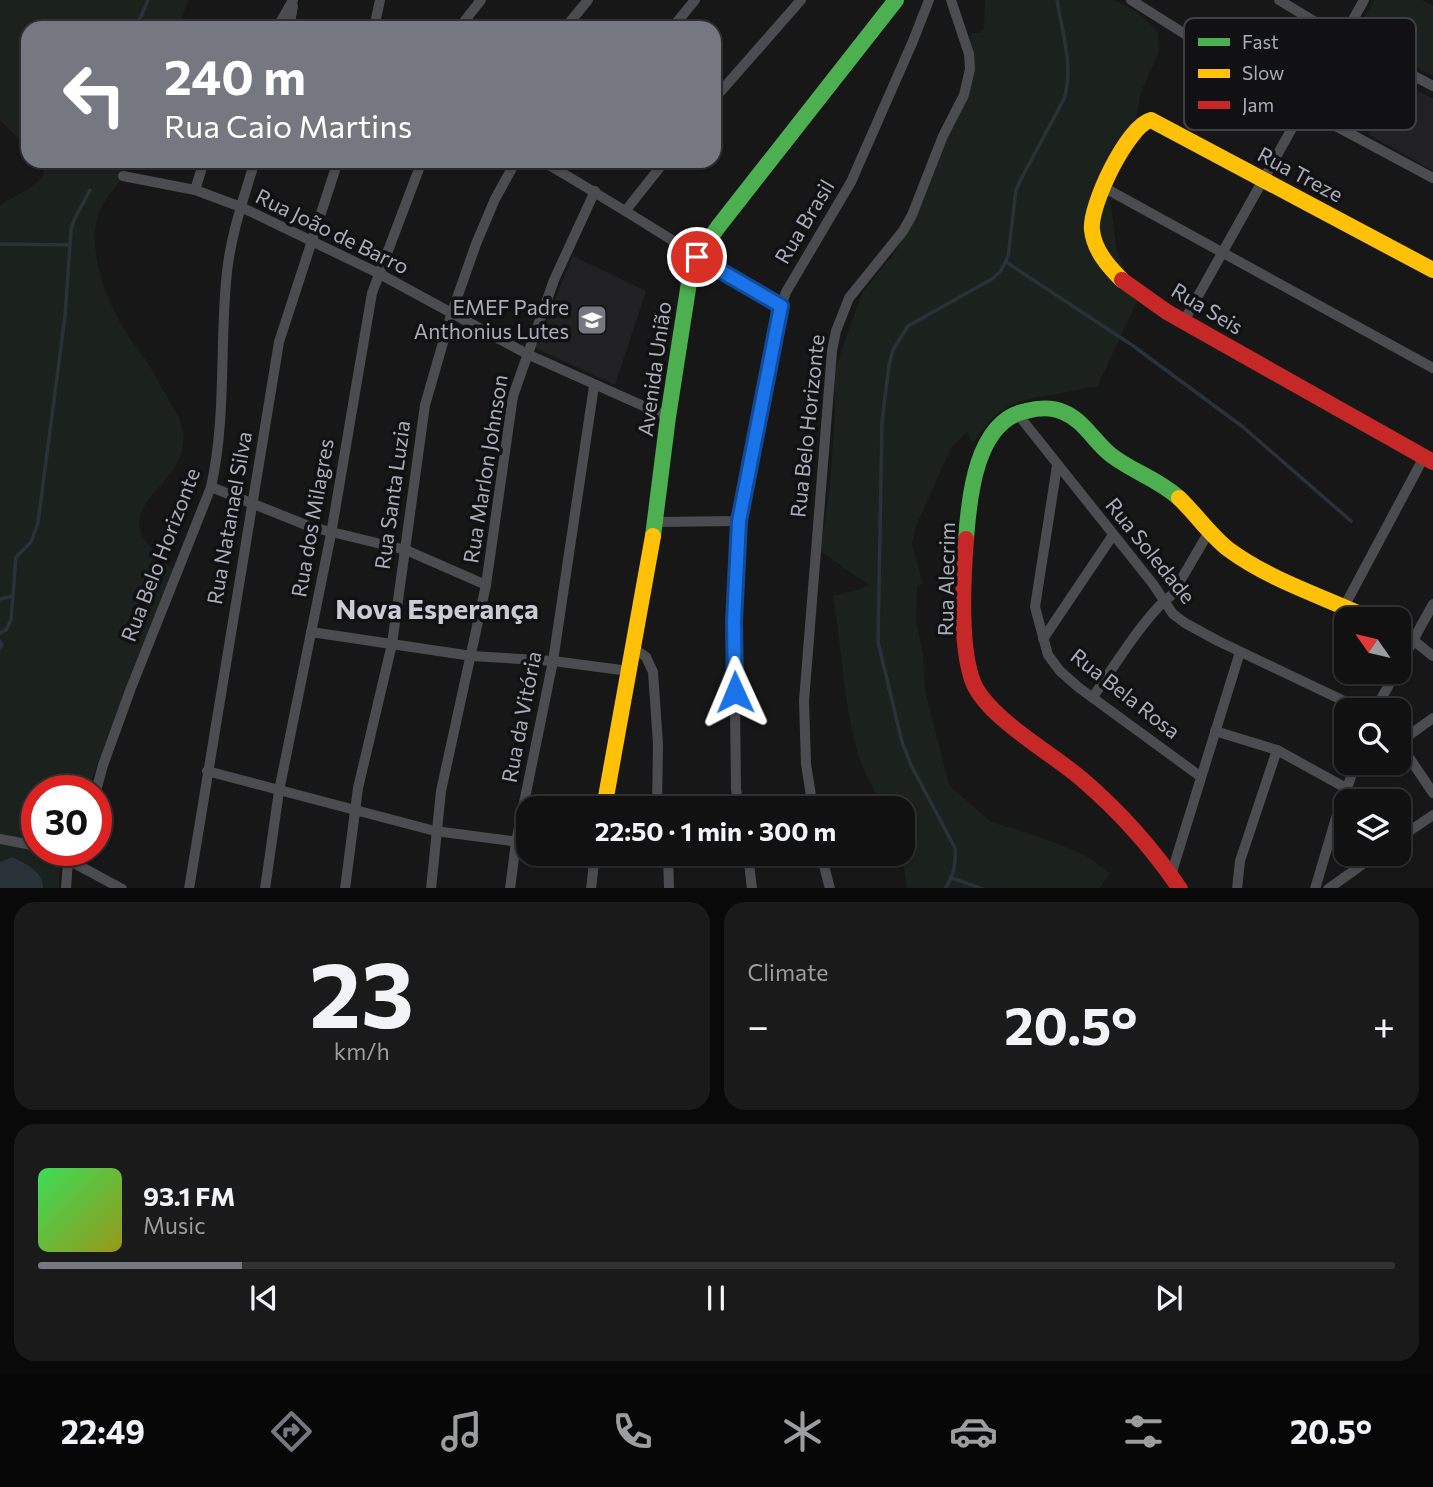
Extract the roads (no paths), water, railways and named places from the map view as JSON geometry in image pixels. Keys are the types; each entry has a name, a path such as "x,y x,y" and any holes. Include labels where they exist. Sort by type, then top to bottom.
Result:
{"street":[{"path":"280,21 293,0"},
{"path":"290,21 293,0"},
{"path":"376,21 380,0"},
{"path":"464,21 481,0"},
{"path":"571,21 588,0"},
{"path":"678,21 695,0"},
{"path":"721,91 801,0"},
{"name":"Rua Brasil","path":"737,796 734,621 739,521 781,306 851,182 929,0"},
{"name":"Rua Belo Horizonte","path":"811,796 806,764 804,701 832,351 849,298 912,215 943,136 964,95 970,69 968,54 951,0"},
{"path":"1131,0 1184,33"},
{"path":"1279,0 1309,18"},
{"path":"1354,18 1364,0"},
{"name":"Avenida União","path":"606,796 656,522 686,295 697,257 892,1"},
{"path":"1416,77 1433,86"},
{"name":"Rua Treze","path":"1146,121 1156,121 1433,270"},
{"name":"Rua Seis","path":"1146,121 1138,127 1103,187 1091,218 1091,233 1096,248 1111,268 1124,281 1184,321 1429,459"},
{"path":"1184,321 1290,130"},
{"path":"1343,130 1433,178"},
{"path":"195,190 202,168"},
{"name":"Rua Belo Horizonte","path":"100,775 131,688 211,487 218,452 228,261 253,168"},
{"name":"Rua Natanael Silva","path":"189,888 279,342 336,168"},
{"name":"Rua dos Milagres","path":"265,888 279,791 331,534 368,312 377,273 419,168"},
{"name":"Rua Santa Luzia","path":"345,888 365,754 392,644 422,424 451,315 480,232 512,168"},
{"path":"562,168 697,257 781,306"},
{"path":"626,209 659,168"},
{"name":"Rua João de Barro","path":"123,176 195,190 240,208 377,273 527,354 668,417"},
{"path":"1103,187 1433,368"},
{"name":"Rua Marlon Johnson","path":"431,888 441,791 486,585 510,412 527,354 554,280 594,191"},
{"name":"Rua da Vitória","path":"526,796 554,660 594,386"},
{"path":"1016,412 1042,409 1059,410 1069,414 1110,454 1163,485 1189,507 1219,542 1230,550 1257,567 1349,607"},
{"name":"Rua Soledade","path":"1016,412 1165,600 1173,614 1240,652 1338,698"},
{"name":"Rua Alecrim","path":"1016,412 997,424 986,439 969,507 965,554 965,614 972,682 994,710 1085,782 1130,826 1176,882"},
{"path":"1345,605 1429,459"},
{"name":"Rua Bela Rosa","path":"1057,466 1035,607 1048,655 1060,671 1078,687 1201,777"},
{"path":"211,487 331,534 406,550 486,585"},
{"path":"656,522 739,521"},
{"path":"1093,697 1165,600 1178,587 1210,530"},
{"path":"1043,639 1113,535"},
{"path":"1411,644 1433,604"},
{"path":"311,632 471,656 554,660 629,671"},
{"path":"1413,640 1433,656"},
{"path":"635,649 646,657 653,672 658,744 657,796"},
{"path":"1176,882 1201,777 1240,652"},
{"path":"1411,734 1433,718"},
{"path":"1214,731 1277,750 1346,788"},
{"path":"1237,888 1240,861 1277,750"},
{"path":"1411,760 1433,793"},
{"path":"207,771 435,831 516,842"},
{"path":"1315,888 1351,775"},
{"path":"1411,830 1433,815"},
{"path":"0,839 21,843"},
{"name":"Rua da Vitória","path":"510,888 516,842"},
{"path":"65,888 71,866"},
{"path":"80,866 122,888"},
{"path":"591,888 594,866"},
{"path":"668,866 669,888"},
{"path":"749,866 752,888"},
{"path":"824,866 830,888"},
{"path":"1328,888 1360,866"}],"waterway":[{"path":"139,21 148,0"},
{"path":"946,888 954,869 955,848 911,765 902,742 878,642 882,422 889,365 893,350 908,326 992,279 1000,272 1008,257 1016,190 1064,99 1067,87 1066,49 1057,0"},
{"path":"0,633 6,630 11,620 16,557 31,542 38,523 65,316 71,230 90,190"},
{"path":"0,244 70,245"},
{"path":"1006,262 1132,345 1243,427 1351,521"},
{"path":"0,599 13,596"},
{"path":"0,641 0,648"},
{"path":"952,878 979,888"}],"place":[{"name":"EMEF Padre Anthonius Lutes","path":"592,320"}],"district":[{"name":"Nova Esperança","path":"437,609"}]}
